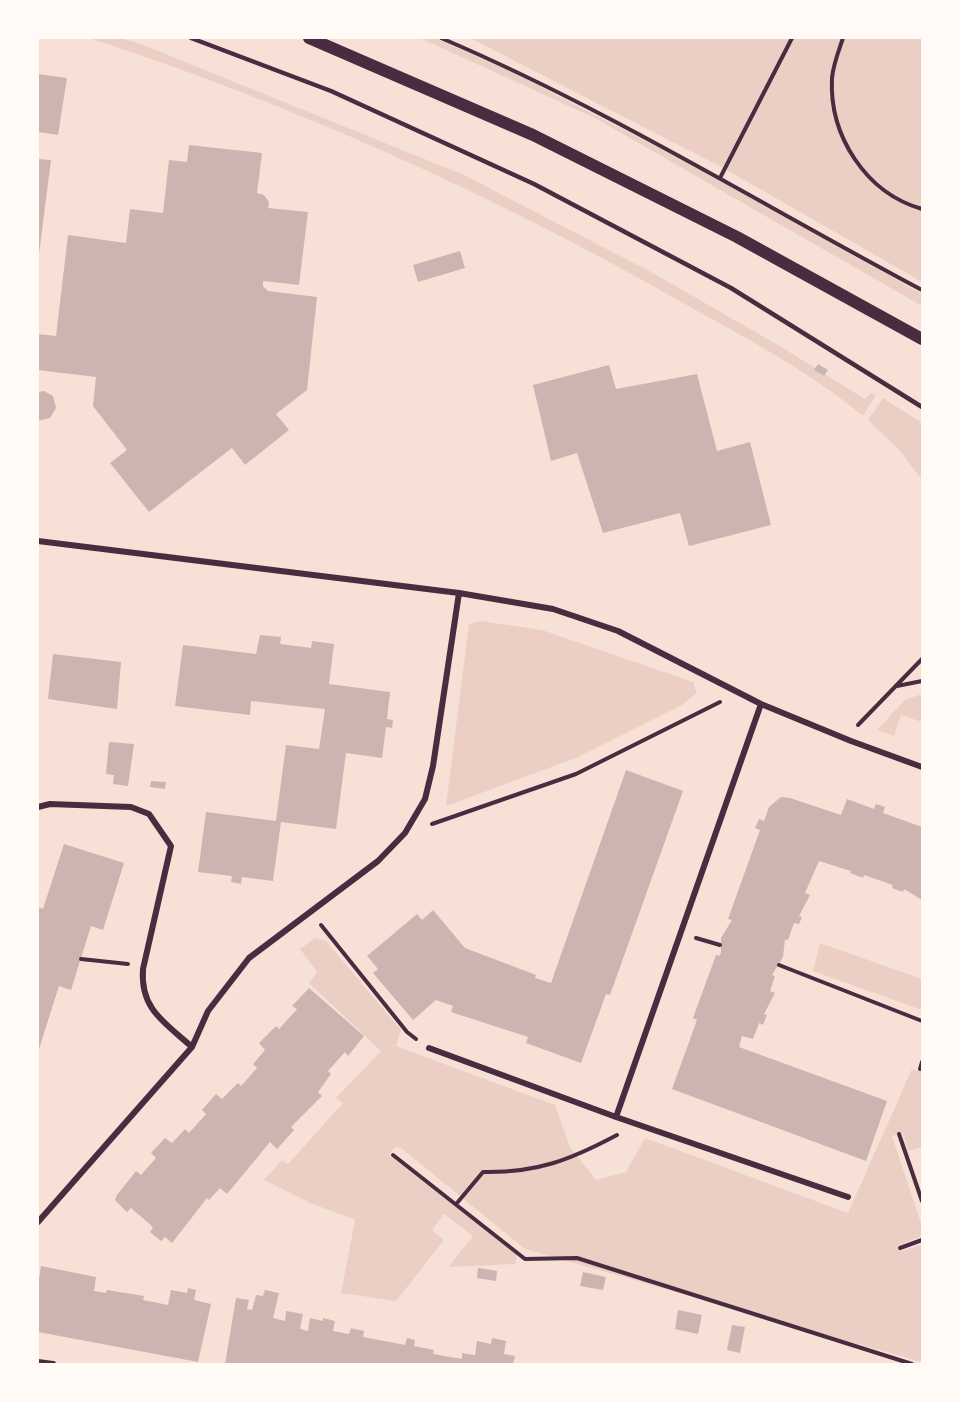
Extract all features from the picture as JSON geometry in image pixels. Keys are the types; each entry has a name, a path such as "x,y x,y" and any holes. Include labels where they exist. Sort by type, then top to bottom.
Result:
{"main road":[{"path":"309,38 564,150 737,237 922,339"}],"street":[{"path":"38,541 518,601 587,619 618,631 761,704 851,741 922,766"},
{"path":"38,1222 192,1047 208,1011 249,958 378,861 405,833 424,800 434,766 459,593"},
{"path":"616,1117 761,704"},
{"path":"38,807 50,804 131,807 149,813 171,846 143,969 142,987 146,1001 152,1010 192,1047"},
{"path":"429,1048 616,1117 848,1197"},
{"path":"38,1362 53,1365"}],"lane":[{"path":"191,38 331,92 534,184 730,288 922,407"}],"path":[{"path":"441,38 510,67 721,176 922,290"},
{"path":"721,176 792,38"},
{"path":"843,38 832,77 836,119 853,158 882,189 922,209"},
{"path":"851,741 858,724 897,687 922,659"},
{"path":"897,687 922,681"},
{"path":"405,833 576,774 739,693"},
{"path":"311,913 407,1032 429,1048"},
{"path":"681,933 720,945"},
{"path":"81,959 143,969"},
{"path":"779,965 922,1021"},
{"path":"920,1069 922,1062"},
{"path":"456,1203 483,1172 517,1173 577,1156 636,1124"},
{"path":"899,1134 922,1201"},
{"path":"393,1155 525,1259 577,1258 912,1365"},
{"path":"900,1248 922,1240"}],"shaded area":[{"path":"89,38 120,38 141,44 464,175 651,272 778,345 865,399 871,393 876,395 863,416 819,383 748,339 606,260 462,187 315,122 240,92"},
{"path":"420,38 435,38 512,72 686,162 922,294 922,306 595,118"},
{"path":"470,38 922,38 922,282 725,169"},
{"path":"883,398 922,423 922,480 901,452 868,420"},
{"path":"481,621 542,630 693,682 697,693 682,705 576,758 446,806 469,624"},
{"path":"922,694 922,722 901,715 894,736 877,730 905,700"},
{"path":"315,938 326,941 401,1030 396,1046 555,1105 570,1147 596,1180 626,1172 645,1138 848,1213 912,1069 922,1072 922,1147 908,1151 903,1133 892,1136 922,1226 922,1236 899,1245 901,1251 922,1245 922,1362 525,1249 401,1148 395,1147 389,1155 517,1254 515,1264 448,1267 473,1236 444,1214 432,1230 444,1240 396,1301 341,1293 355,1220 313,1204 264,1180 282,1160 288,1164 343,1103 336,1098 381,1051 309,983 317,972 300,949"},
{"path":"820,943 922,979 922,1010 813,971"}],"building":[{"path":"38,74 67,78 58,135 38,132"},
{"path":"189,145 262,153 257,193 264,195 269,202 268,208 308,212 299,285 263,281 263,286 268,291 317,297 307,390 276,414 289,430 245,465 232,448 149,512 110,463 127,450 93,406 96,377 38,370 38,334 56,336 68,235 126,243 130,209 163,213 169,160 187,162"},
{"path":"38,159 51,160 39,254 38,254"},
{"path":"460,251 465,268 418,282 413,265"},
{"path":"818,364 828,370 824,376 814,370"},
{"path":"609,365 616,389 697,374 717,451 750,442 771,525 689,546 680,513 603,533 577,453 551,461 533,385"},
{"path":"44,391 53,396 56,408 50,418 38,421 38,392"},
{"path":"260,635 281,637 280,644 311,648 312,641 334,644 329,684 390,692 387,719 393,720 392,728 386,727 382,758 346,753 336,829 281,822 273,881 242,877 241,884 231,882 232,876 198,872 206,812 276,821 286,745 319,749 325,709 251,701 250,715 175,706 183,645 256,654"},
{"path":"53,654 121,662 117,709 48,699"},
{"path":"109,742 134,744 128,786 113,784 114,775 106,774"},
{"path":"626,770 683,791 610,995 606,994 581,1063 526,1043 528,1037 451,1012 453,1006 436,1000 413,1020 373,973 378,969 367,956 417,914 422,920 433,910 465,948 551,983"},
{"path":"151,781 166,782 165,789 150,787"},
{"path":"781,797 841,815 847,799 874,809 876,804 885,807 883,813 922,827 922,900 904,889 903,892 892,888 893,885 864,875 863,878 850,873 851,871 819,861 805,893 810,895 799,916 802,917 799,924 794,923 788,940 785,939 783,957 772,975 775,976 770,991 775,993 764,1014 767,1015 763,1025 759,1023 753,1039 742,1036 739,1047 887,1101 866,1161 672,1089 697,1020 693,1018 716,955 719,956 721,953 721,938 732,920 728,919 760,830 755,828 759,819 764,821 769,807"},
{"path":"64,844 124,863 103,930 91,926 71,990 59,986 39,1049 38,907 43,909"},
{"path":"309,988 364,1036 348,1056 345,1052 328,1071 331,1074 318,1092 322,1096 291,1127 294,1130 277,1149 270,1142 227,1194 220,1188 209,1200 207,1198 172,1243 165,1237 161,1241 150,1232 153,1227 131,1208 127,1212 115,1200 117,1195 136,1171 141,1175 156,1158 151,1153 165,1138 172,1143 185,1129 189,1133 206,1114 202,1110 216,1094 222,1099 238,1083 241,1086 257,1068 253,1064 265,1050 259,1043 276,1026 279,1029 297,1009 292,1006"},
{"path":"41,1266 96,1277 94,1291 106,1293 107,1290 144,1296 143,1300 168,1305 171,1290 187,1293 188,1288 196,1290 194,1300 211,1304 198,1362 38,1332 38,1285"},
{"path":"478,1268 497,1271 496,1281 477,1278"},
{"path":"583,1272 606,1277 603,1290 580,1286"},
{"path":"265,1290 279,1293 273,1318 285,1321 286,1311 303,1314 300,1329 308,1331 310,1318 323,1321 323,1318 335,1321 333,1331 349,1334 351,1328 364,1331 363,1337 405,1345 407,1338 415,1340 414,1346 434,1350 433,1354 462,1359 462,1353 475,1355 477,1341 491,1344 492,1338 506,1341 504,1354 515,1356 513,1364 225,1364 236,1298 249,1300 247,1309 252,1310 256,1295 263,1296"},
{"path":"678,1310 702,1315 698,1334 675,1329"},
{"path":"732,1325 745,1327 740,1353 727,1350"}]}
